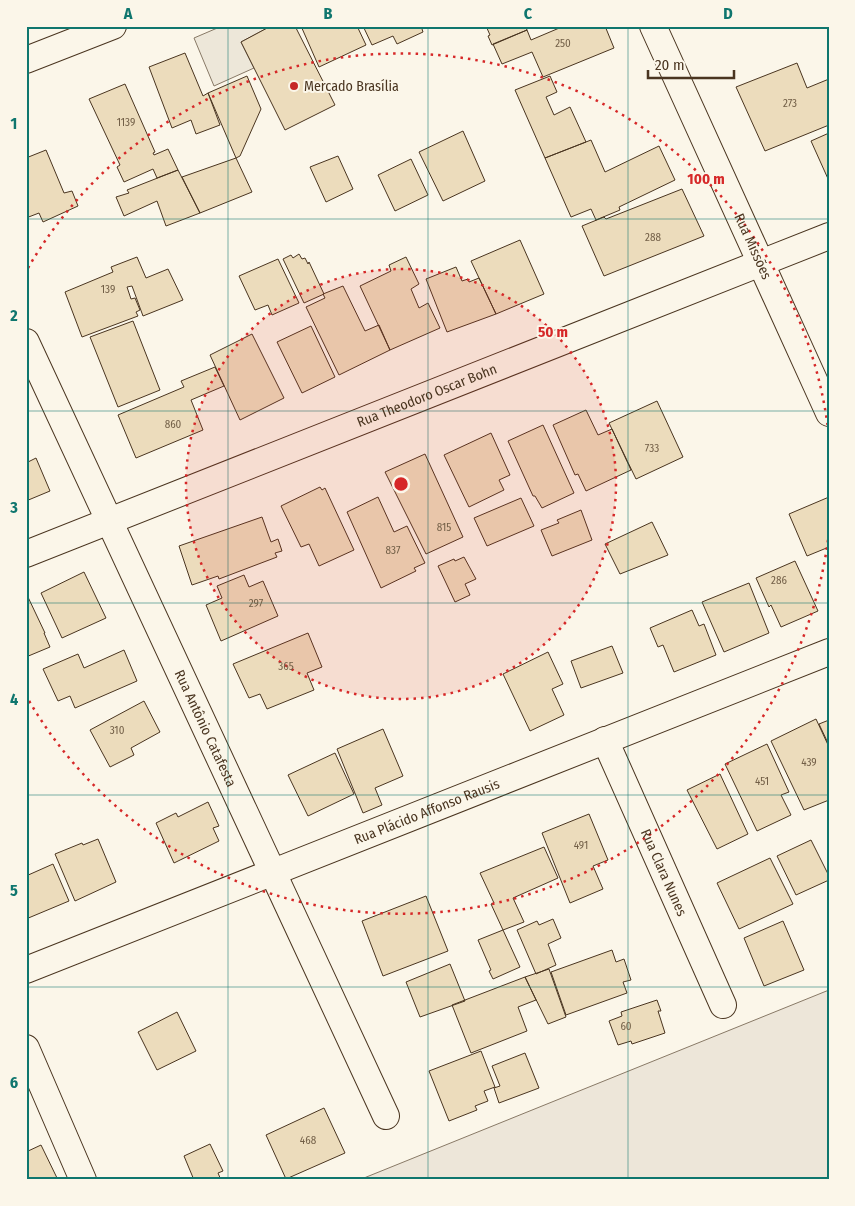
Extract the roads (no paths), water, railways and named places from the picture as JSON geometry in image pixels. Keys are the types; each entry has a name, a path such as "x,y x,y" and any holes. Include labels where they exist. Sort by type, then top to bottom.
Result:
{"street":[{"path":"26,60 113,26"},
{"name":"Rua Missões","path":"653,26 829,413"},
{"name":"Rua Theodoro Oscar Bohn","path":"26,554 829,236"},
{"name":"Rua Antônio Catafesta","path":"26,342 386,1116"},
{"name":"Rua Plácido Affonso Rausis","path":"26,970 829,652"},
{"name":"Rua Clara Nunes","path":"606,740 723,1004"},
{"path":"26,1048 83,1180"}],"place":[{"name":"Mercado Brasília","path":"294,86"}]}
